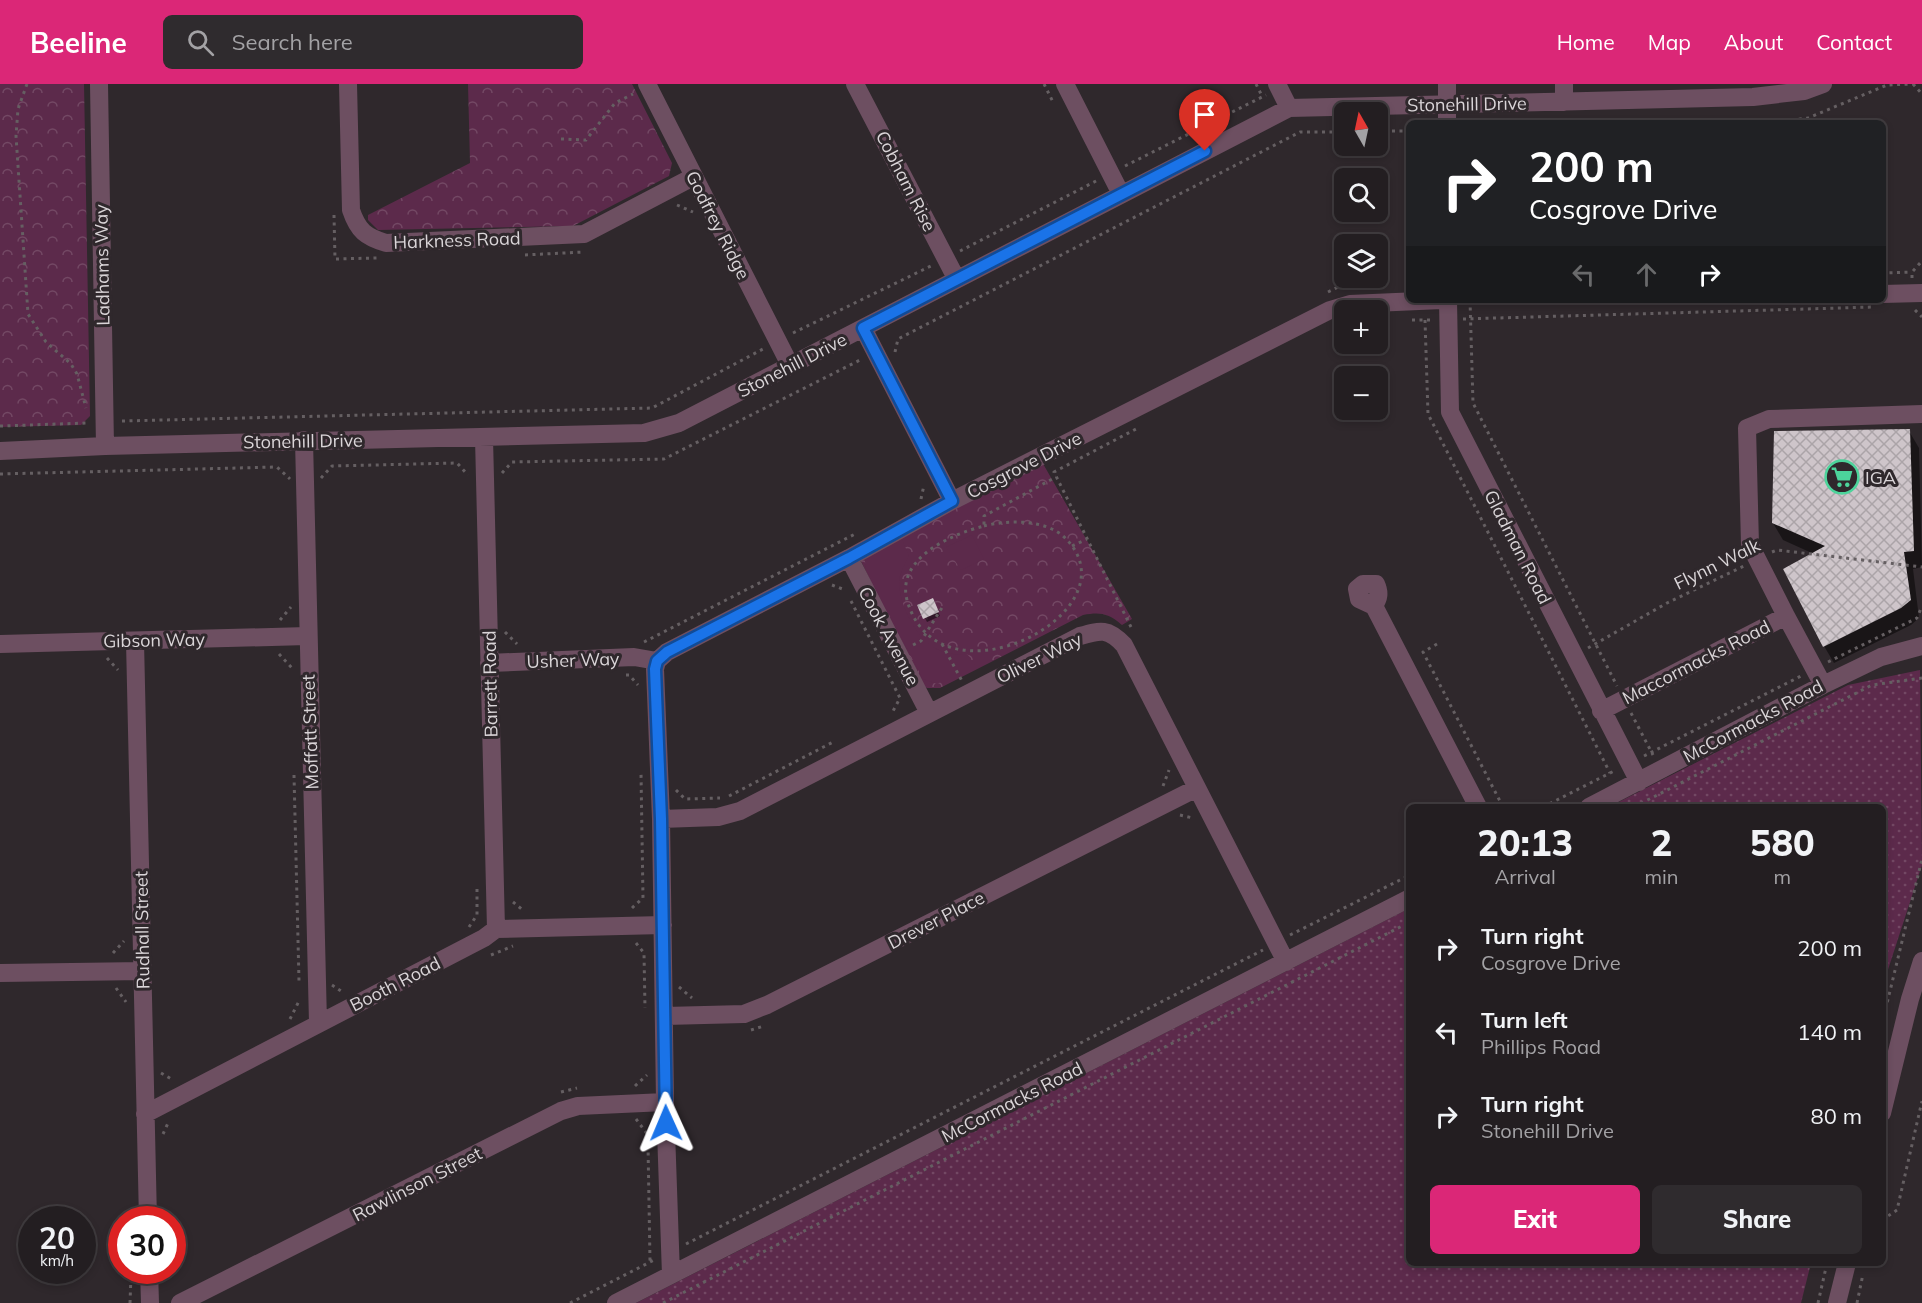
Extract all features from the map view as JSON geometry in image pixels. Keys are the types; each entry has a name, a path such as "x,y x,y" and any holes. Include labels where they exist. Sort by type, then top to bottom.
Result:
{"street":[{"name":"Ladhams Way","path":"99,84 97,423 105,446"},
{"name":"Harkness Road","path":"348,84 351,210 357,228 369,238 386,243 584,234 693,177"},
{"name":"Cobham Rise","path":"855,84 956,278"},
{"path":"1065,84 1121,194"},
{"path":"1277,84 1289,108"},
{"path":"1447,84 1447,114"},
{"name":"Stonehill Drive","path":"0,451 304,440 644,433 679,423 1289,108 1447,114 1564,93 1804,91 1823,84"},
{"name":"Godfrey Ridge","path":"647,85 790,366"},
{"path":"1886,299 1922,293"},
{"name":"Cosgrove Drive","path":"657,661 667,652 849,558 952,501 1330,310 1350,304 1406,302"},
{"name":"Gladman Road","path":"1448,303 1450,412 1638,782"},
{"path":"863,328 952,501"},
{"path":"1786,616 1750,545 1747,428 1769,419 1922,414"},
{"name":"Barrett Road","path":"484,438 489,663 486,898 496,929"},
{"name":"Moffatt Street","path":"304,440 318,1023"},
{"name":"Cook Avenue","path":"849,558 929,713"},
{"path":"1374,606 1476,804"},
{"name":"Maccormacks Road","path":"1601,711 1786,616 1818,677"},
{"name":"Oliver Way","path":"661,819 718,817 740,811 1080,636 1098,631 1114,634 1124,645 1286,962"},
{"name":"Gibson Way","path":"0,644 307,636"},
{"name":"Rudhall Street","path":"135,641 148,1206"},
{"name":"McCormacks Road","path":"1595,804 1660,770 1818,677 1922,646"},
{"name":"Usher Way","path":"489,663 634,657 657,661"},
{"path":"657,661 655,669 661,819 665,1102 671,1275"},
{"name":"Drever Place","path":"665,1016 744,1014 767,1005 1197,788"},
{"name":"McCormacks Road","path":"616,1303 1406,900"},
{"path":"496,929 663,925"},
{"name":"Booth Road","path":"146,1114 484,938 496,929"},
{"path":"1886,1097 1910,999 1922,961"},
{"path":"0,973 143,971"},
{"name":"Rawlinson Street","path":"180,1303 561,1111 578,1106 665,1102"},
{"path":"1838,1303 1846,1266"},
{"path":"149,1284 150,1303"}],"path":[{"path":"27,84 18,109 15,136 26,303 38,333 77,374 97,423"},
{"path":"1127,165 1262,96 1256,84"},
{"path":"1792,120 1808,118 1887,85 1913,84 1922,94"},
{"path":"561,139 586,140 615,103 647,85"},
{"path":"1388,132 1406,131"},
{"path":"894,354 898,339 1300,132 1334,132"},
{"path":"962,250 1095,182"},
{"path":"1886,273 1912,272 1922,261"},
{"path":"0,426 652,408 777,341 930,267"},
{"path":"1328,292 1336,288"},
{"path":"1470,303 1473,403 1670,789"},
{"path":"1409,320 1815,303"},
{"path":"1133,632 1053,472 1143,425"},
{"path":"984,525 984,516 1056,477"},
{"path":"920,500 925,488 921,481"},
{"path":"1000,521 1044,527 1058,532 1072,546 1081,565 1081,586 1072,602 1048,629 1031,638 1001,647 975,650 942,644 926,633 910,609 904,589 909,574 937,544 967,530 1000,521"},
{"path":"633,642 644,642 867,527"},
{"path":"1072,546 1087,539"},
{"name":"Flynn Walk","path":"1574,656 1667,603 1777,550 1922,567"},
{"path":"803,560 819,589 830,585 844,588 900,698 894,711 887,715"},
{"path":"276,621 280,621 291,609 290,597"},
{"path":"898,653 921,641 943,606"},
{"path":"1549,804 1651,752 1818,677 1917,618 1922,606"},
{"path":"505,622 505,633 519,644"},
{"path":"942,644 969,693"},
{"path":"1437,644 1423,652 1501,804"},
{"path":"619,675 630,675 639,687"},
{"path":"1640,804 1872,685 1922,678"},
{"path":"675,788 685,799 724,798 836,741"},
{"path":"1180,756 1165,764 1169,771 1164,785 1157,788 1172,818 1180,815 1194,818"},
{"path":"628,908 632,908 643,898 641,770"},
{"path":"692,799 694,818"},
{"path":"1886,1008 1922,859"},
{"path":"477,877 486,898"},
{"path":"570,1303 1406,877"},
{"path":"486,898 512,897 512,901 522,911 534,911"},
{"path":"468,928 486,898"},
{"path":"663,1303 1406,924"},
{"path":"1276,943 1285,925"},
{"path":"103,954 114,953 124,943 124,932"},
{"path":"1256,940 1276,943"},
{"path":"630,941 634,941 644,952 646,1019"},
{"path":"483,959 504,948 522,944"},
{"path":"679,976 679,987 689,998 698,997"},
{"path":"332,979 332,985 342,993 353,988"},
{"path":"281,1024 291,1018 300,1003 299,981"},
{"path":"116,988 126,999 126,1004"},
{"path":"745,1030 756,1030 767,1024"},
{"path":"160,1062 160,1073 172,1080 181,1076"},
{"path":"629,1086 637,1086 647,1075 647,1064"},
{"path":"558,1094 568,1088 578,1088"},
{"path":"1886,1217 1897,1210 1922,1101"},
{"path":"163,1142 163,1133 171,1118"},
{"path":"630,1119 637,1119 648,1132 650,1262"},
{"path":"688,1236 693,1240"},
{"path":"1818,1303 1826,1266"},
{"path":"1857,1303 1863,1273"},
{"path":"130,1303 131,1284"}],"green space":[{"path":"0,84 84,84 90,416 81,425 0,427"},
{"path":"468,84 632,84 672,163 669,176 573,226 378,230 368,220 368,215 470,163"},
{"path":"1042,462 1132,619 1122,625 1104,614 1083,615 940,688 927,688 921,685 860,559"},
{"path":"972,535 984,559 961,570 946,547"},
{"path":"901,537 909,556 902,569 899,582 909,618 926,641 936,649 950,654 968,655 975,665 937,684 923,679 866,570 865,561 870,554"},
{"path":"1920,670 1922,865 1886,976 1886,804 1615,804 1848,685"},
{"path":"1406,910 1406,1266 1810,1266 1801,1303 636,1303"}],"building":[{"name":"IGA","path":"1910,429 1914,551 1904,552 1911,600 1901,608 1823,647 1783,569 1825,546 1772,523 1774,431"},
{"path":"933,598 939,612 923,619 917,605"}],"place":[{"name":"IGA","path":"1842,477"}],"route":[{"path":"666,1123 661,819 655,669 657,661 667,652 849,558 952,501 863,328 1205,151"}]}
